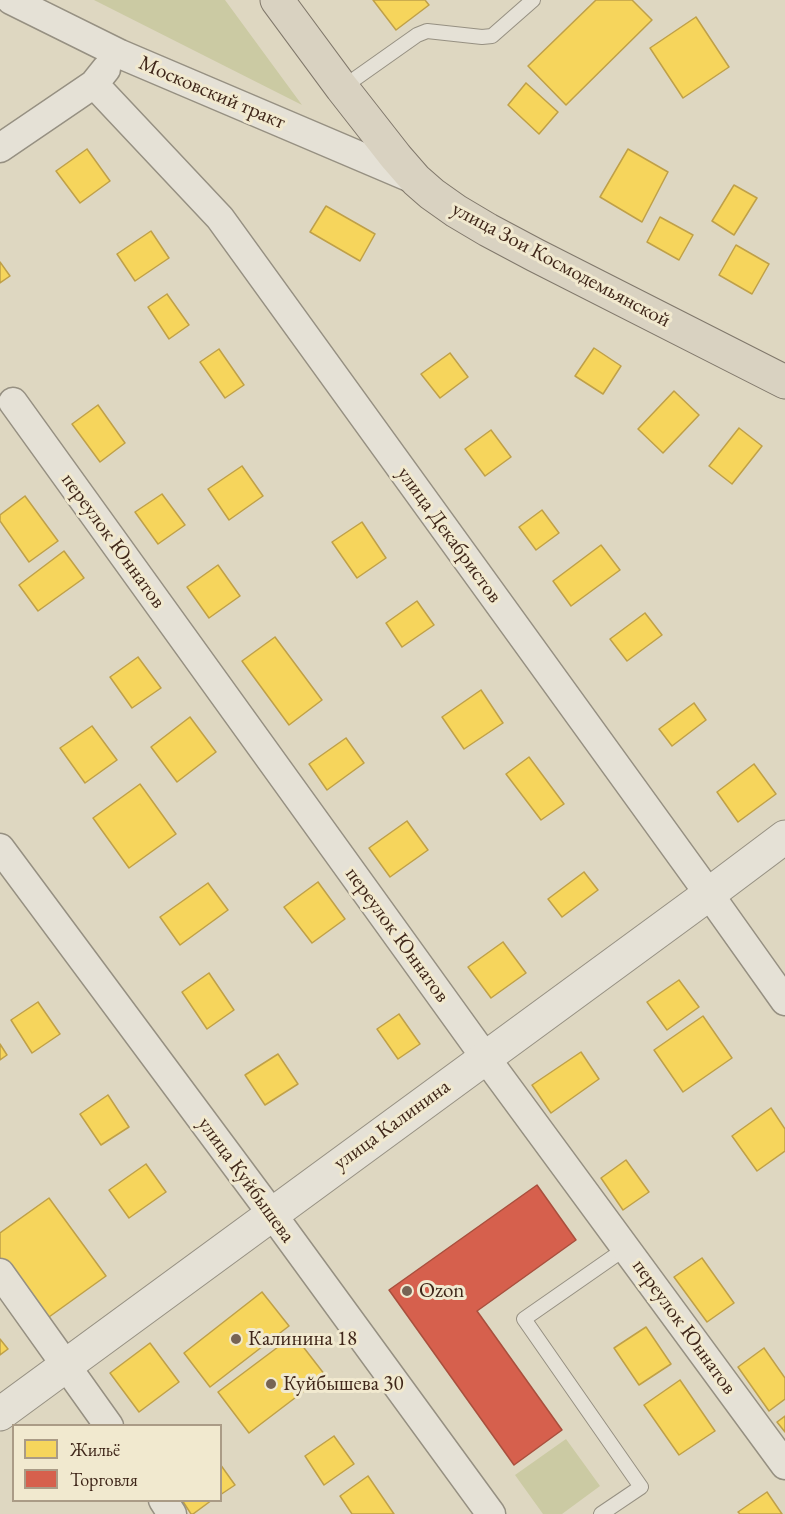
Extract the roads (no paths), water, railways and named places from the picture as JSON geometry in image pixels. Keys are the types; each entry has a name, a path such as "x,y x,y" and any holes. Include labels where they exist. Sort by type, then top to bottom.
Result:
{"main road":[{"name":"улица Зои Космодемьянской","path":"277,0 342,88 416,180 432,194 488,230 785,382"}],"street":[{"name":"Московский тракт","path":"11,0 120,54 416,180"},
{"path":"0,148 94,84 120,54"},
{"name":"улица Декабристов","path":"94,84 220,218 785,1001"},
{"name":"переулок Юннатов","path":"13,402 485,1057 785,1465"},
{"name":"улица Калинина","path":"0,1414 785,837"},
{"name":"улица Куйбышева","path":"0,848 491,1514"},
{"path":"0,1273 108,1424"}],"lane":[{"path":"342,88 417,35 427,31 492,36 533,0"},
{"path":"601,1514 641,1487 524,1319 626,1248"}],"place":[{"name":"Ozon","path":"407,1291"},
{"name":"Калинина 18","path":"236,1339"},
{"name":"Куйбышева 30","path":"271,1384"}]}
